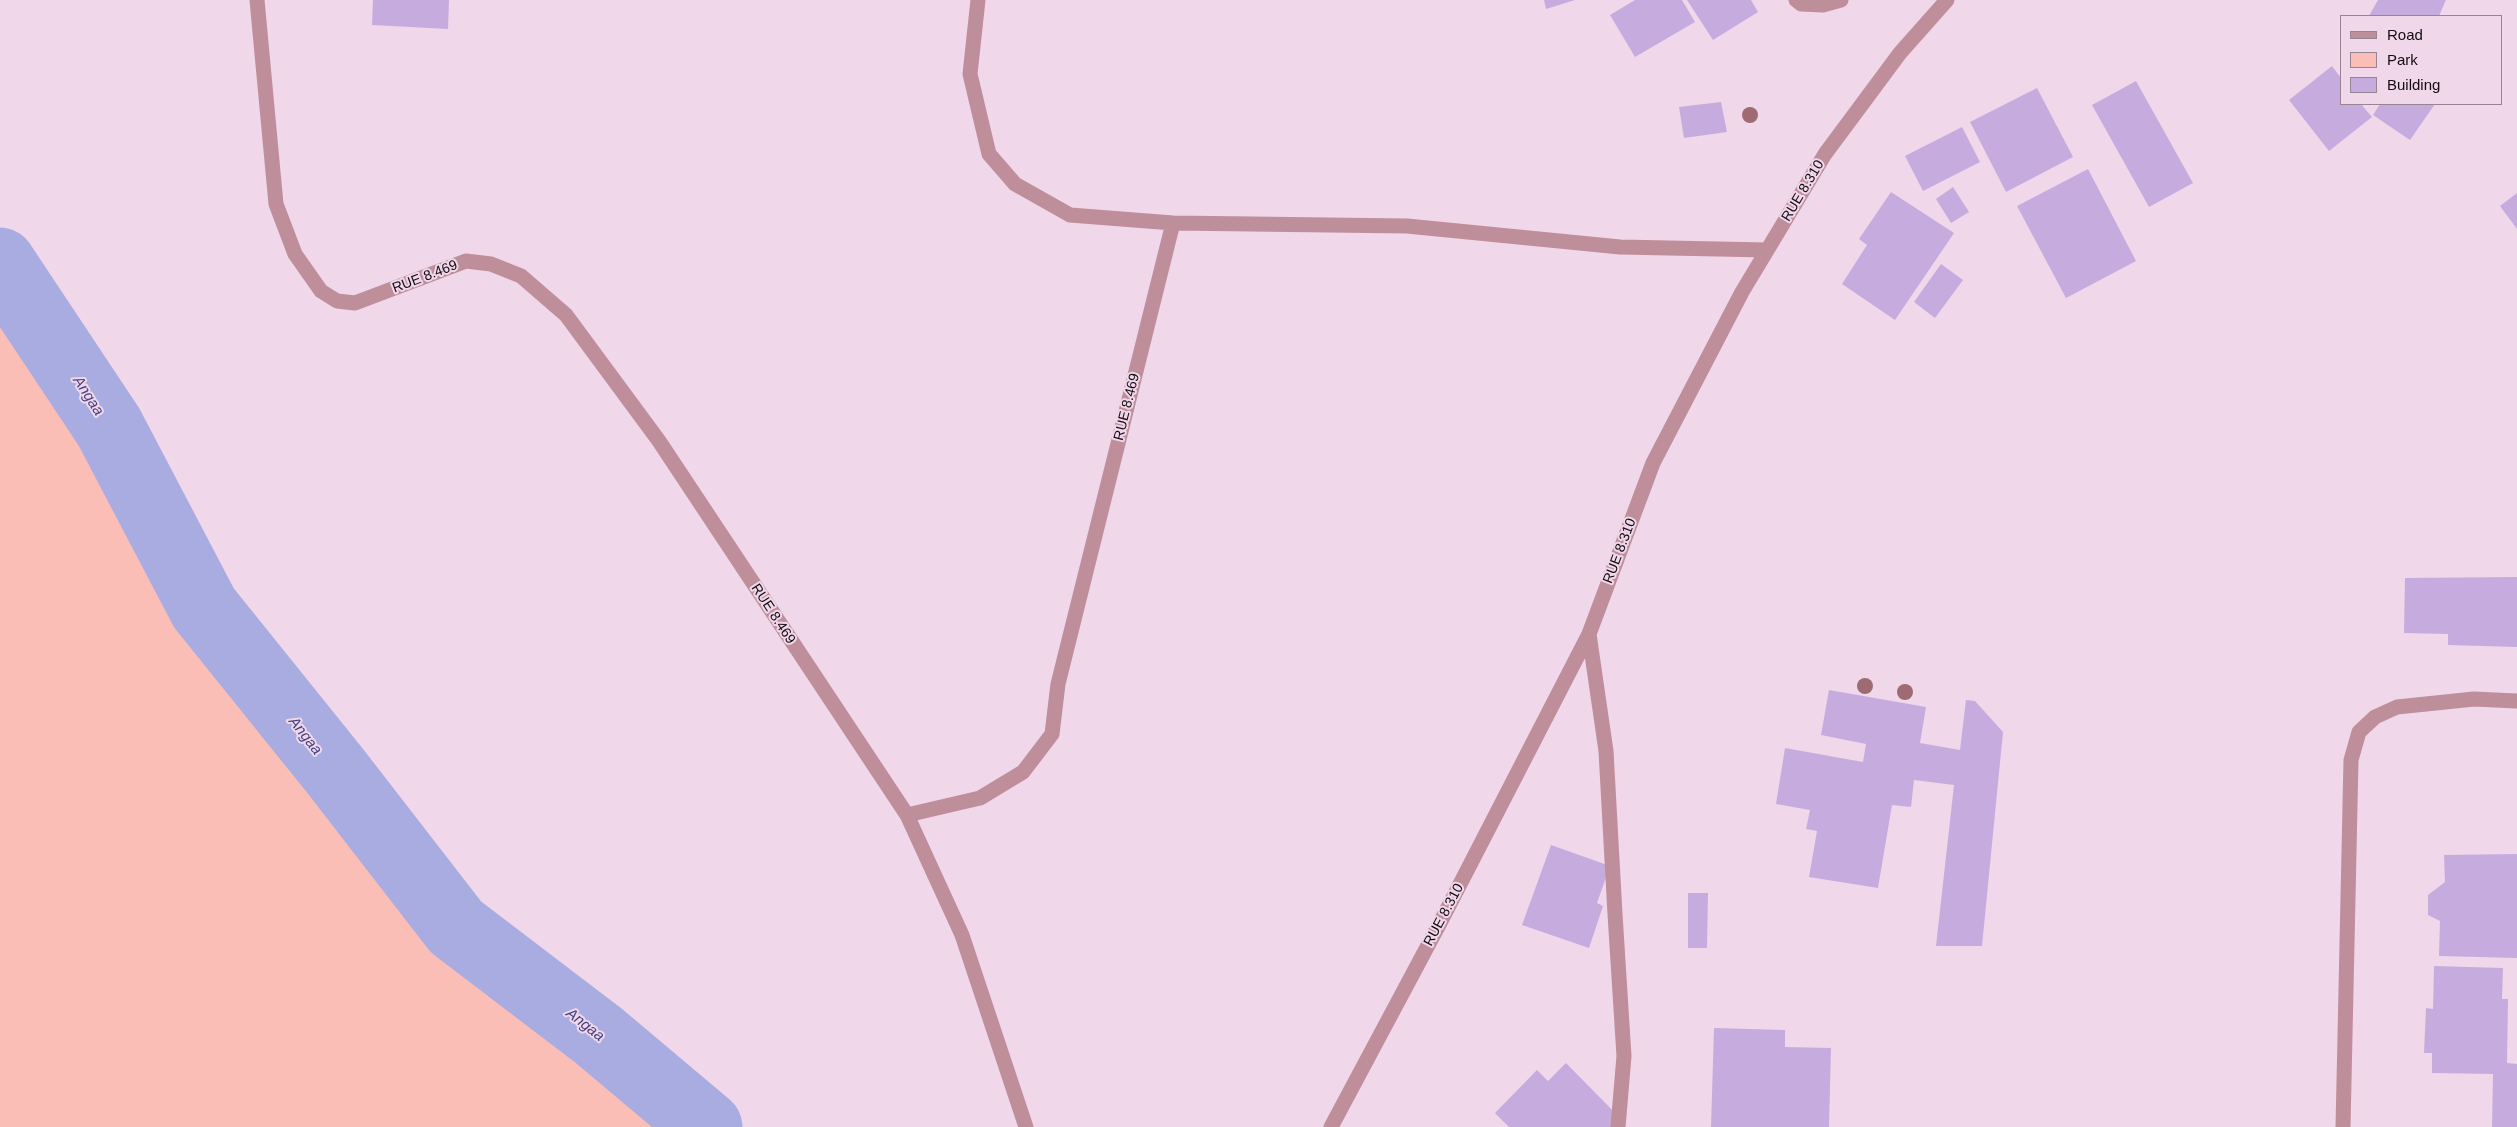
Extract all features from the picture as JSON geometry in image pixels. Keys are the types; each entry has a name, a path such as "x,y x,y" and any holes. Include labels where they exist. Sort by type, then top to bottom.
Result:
{"street":[{"name":"RUE 8.469","path":"257,0 276,204 295,254 321,291 337,301 355,303 466,261 491,264 521,276 566,315 659,441 907,815 980,798 1023,772 1052,734 1058,684 1173,223"},
{"path":"978,0 970,74 989,154 1015,184 1070,215 1173,223 1407,226 1620,247 1767,250"},
{"path":"1796,0 1801,4 1823,5 1841,0"},
{"name":"RUE 8.310","path":"1331,1127 1441,920 1588,634 1653,463 1742,292 1831,146 1900,53 1947,0"},
{"path":"1588,634 1606,751 1624,1056 1618,1127"},
{"path":"2343,1127 2351,760 2359,732 2375,717 2397,707 2474,699 2517,701"},
{"path":"907,815 962,935 1026,1127"}],"green space":[{"path":"0,263 109,427 204,608 336,772 456,927 599,1036 707,1127 0,1127"}],"building":[{"path":"373,0 449,0 448,29 372,25"},
{"path":"1544,0 1575,0 1546,9"},
{"path":"1635,0 1682,0 1695,22 1635,57 1610,15"},
{"path":"1687,0 1751,0 1758,12 1713,40"},
{"path":"2378,0 2446,0 2439,15 2370,15"},
{"path":"2332,66 2340,77 2340,105 2362,105 2372,117 2329,151 2289,100"},
{"path":"2136,81 2193,183 2149,207 2092,105"},
{"path":"2037,88 2073,157 2006,192 1970,122"},
{"path":"1721,102 1727,132 1684,138 1679,107"},
{"path":"2379,105 2434,105 2410,140 2373,115"},
{"path":"1962,127 1980,162 1923,191 1905,156"},
{"path":"2088,169 2136,261 2066,298 2017,206"},
{"path":"1953,187 1969,212 1951,223 1936,199"},
{"path":"1891,192 1954,233 1895,320 1842,284 1867,245 1859,239"},
{"path":"2517,193 2517,229 2500,206"},
{"path":"1941,264 1963,280 1935,318 1914,302"},
{"path":"2517,577 2517,647 2448,645 2448,634 2404,633 2405,578"},
{"path":"1829,690 1926,707 1920,743 1960,750 1966,700 1975,701 2003,732 1982,946 1936,946 1954,785 1914,780 1911,807 1892,805 1878,888 1809,877 1817,831 1806,829 1810,810 1776,804 1785,748 1863,762 1866,744 1821,735"},
{"path":"1551,845 1610,866 1597,903 1603,906 1589,948 1522,925"},
{"path":"2517,854 2517,958 2439,956 2440,921 2428,915 2428,895 2445,882 2444,855"},
{"path":"1688,893 1708,893 1707,948 1688,948"},
{"path":"2434,966 2503,968 2502,999 2508,999 2507,1063 2517,1064 2517,1127 2492,1127 2493,1074 2432,1073 2432,1053 2424,1053 2426,1008 2433,1009"},
{"path":"1714,1028 1785,1030 1785,1047 1831,1048 1829,1127 1711,1127"},
{"path":"1566,1063 1623,1121 1616,1127 1509,1127 1495,1113 1537,1070 1548,1081"}],"waterway":[{"name":"Angaa","path":"0,263 109,427 204,608 336,772 456,927 599,1036 707,1127"}]}
